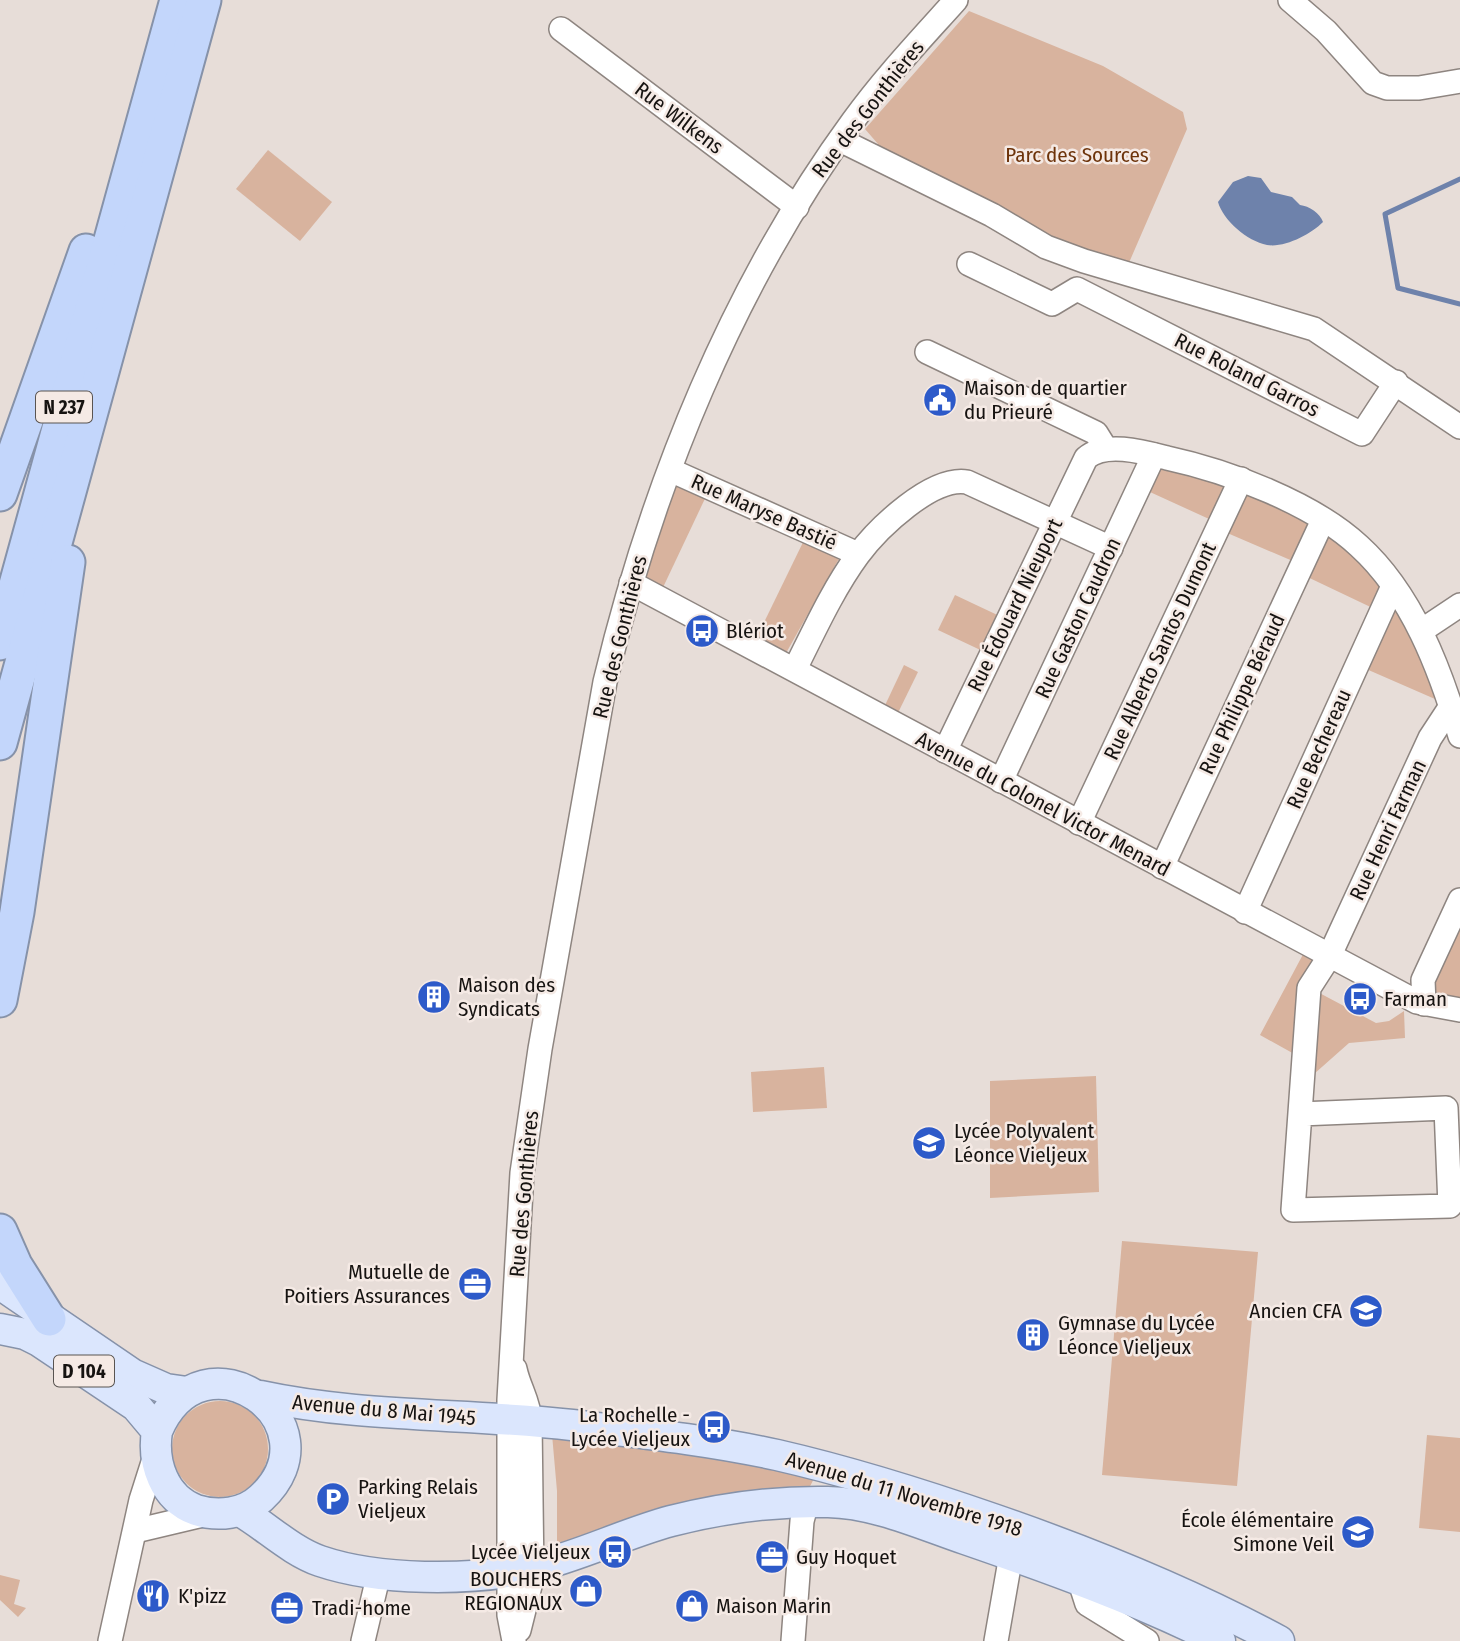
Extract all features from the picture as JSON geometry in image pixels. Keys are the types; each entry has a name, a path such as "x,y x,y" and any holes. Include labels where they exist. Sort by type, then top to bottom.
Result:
{"highway":[{"name":"N 237","path":"0,643 177,0"},
{"name":"N 237","path":"0,743 204,0"},
{"path":"0,494 96,222 128,172"},
{"path":"0,1000 17,912 69,555 81,496 81,445"},
{"path":"0,1231 15,1265 49,1319"}],"main road":[{"name":"Avenue du 8 Mai 1945","path":"0,1284 132,1374 166,1389 187,1392 216,1383 239,1386 260,1396 307,1406 519,1420"},
{"name":"D 104","path":"0,1329 25,1334 39,1341 136,1406 156,1444"},
{"path":"187,1392 174,1403 156,1444 163,1480 180,1500 225,1512 311,1558 379,1573 469,1575 520,1569"},
{"name":"Avenue du 8 Mai 1945","path":"225,1512 258,1502 272,1488 282,1470 286,1450 283,1429 274,1411 260,1396"},
{"name":"Avenue du 11 Novembre 1918","path":"519,1420 733,1447 876,1481 1115,1563 1207,1604 1279,1641"},
{"name":"Avenue du 11 Novembre 1918","path":"520,1569 708,1512 807,1502 855,1505 1079,1579 1220,1641"}],"street":[{"name":"Rue des Gonthières","path":"515,1641 509,1615 520,1569 519,1420 512,1355 522,1173 536,1074 605,682 631,583 689,420 738,313 797,206 840,139 903,60 956,0"},
{"path":"1290,0 1326,31 1373,83 1387,88 1408,88 1460,81"},
{"name":"Rue Wilkens","path":"561,29 797,206"},
{"path":"840,139 992,215 1046,247 1084,261 1314,329 1460,427"},
{"path":"969,264 1052,303 1077,289 1084,261"},
{"name":"Rue Roland Garros","path":"1077,289 1362,434 1396,382"},
{"path":"927,352 1096,433 1096,454 1154,455 1241,479 1323,520 1359,546 1393,586 1421,631 1460,736"},
{"name":"Rue Édouard Nieuport","path":"945,751 1055,523 1096,454"},
{"name":"Rue Gaston Caudron","path":"1001,781 1154,455"},
{"name":"Rue Maryse Bastié","path":"670,470 858,554"},
{"name":"Rue Alberto Santos Dumont","path":"1079,823 1241,479"},
{"path":"795,669 825,609 858,554 910,504 953,480 967,482 1111,548"},
{"name":"Rue Philippe Béraud","path":"1161,867 1323,520"},
{"name":"Avenue du Colonel Victor Menard","path":"631,583 1329,957 1424,1004 1460,1010"},
{"name":"Rue Bechereau","path":"1245,912 1393,586"},
{"path":"1421,631 1460,605"},
{"name":"Rue Henri Farman","path":"1300,1114 1309,988 1329,957 1430,738 1451,706"},
{"path":"1424,1004 1423,980 1460,900"},
{"path":"1446,1108 1450,1206 1293,1210 1300,1114 1446,1108"},
{"path":"110,1641 156,1444"},
{"path":"793,1641 802,1521 807,1502"},
{"path":"135,1531 225,1512"},
{"path":"996,1641 1011,1555"},
{"path":"363,1641 379,1573"},
{"path":"1079,1579 1087,1604 1147,1641"}],"green space":[{"name":"Parc des Sources","path":"969,11 1103,66 1183,112 1187,129 1128,265 1053,242 877,152 878,144 865,129"},
{"path":"268,150 332,202 300,241 236,189"},
{"path":"1154,455 1323,520 1393,587 1451,706 1357,665 1381,612 1299,573 1302,565 1218,529 1220,524 1139,487"},
{"path":"670,470 710,488 658,598 633,575"},
{"path":"808,532 845,548 781,662 752,647"},
{"path":"955,595 1008,620 991,655 938,630"},
{"path":"904,665 918,672 893,723 880,716"},
{"path":"1460,900 1460,1010 1424,1004"},
{"path":"1308,945 1329,957 1310,988 1376,1023 1389,1021 1404,1011 1405,1038 1349,1043 1314,1074 1304,1073 1305,1060 1260,1035"},
{"path":"824,1067 827,1108 753,1112 751,1072"},
{"path":"1096,1076 1099,1192 990,1198 990,1081"},
{"path":"1122,1241 1258,1252 1237,1486 1102,1475"},
{"path":"220,1401 239,1404 254,1415 265,1430 268,1449 265,1468 254,1483 239,1494 220,1497 201,1494 186,1483 175,1468 172,1449 175,1430 186,1415 201,1404"},
{"path":"551,1423 820,1467 805,1496 557,1552 557,1491"},
{"path":"1427,1435 1460,1438 1460,1532 1419,1528"},
{"path":"0,1575 20,1580 14,1604 26,1608 18,1617 0,1600"}],"water":[{"path":"1248,176 1261,178 1271,192 1292,197 1300,205 1310,208 1323,222 1305,235 1282,244 1267,245 1252,239 1230,222 1218,202 1233,182"}],"waterway":[{"path":"1460,179 1385,214 1398,288 1460,304"}],"place":[{"name":"Maison de quartier du Prieuré","path":"940,400"},
{"name":"Blériot","path":"702,631"},
{"name":"Maison des Syndicats","path":"434,997"},
{"name":"Farman","path":"1360,999"},
{"name":"Lycée Polyvalent Léonce Vieljeux","path":"929,1143"},
{"name":"Mutuelle de Poitiers Assurances","path":"475,1284"},
{"name":"Ancien CFA","path":"1366,1311"},
{"name":"Gymnase du Lycée Léonce Vieljeux","path":"1033,1335"},
{"name":"La Rochelle - Lycée Vieljeux","path":"714,1427"},
{"name":"Parking Relais Vieljeux","path":"333,1499"},
{"name":"École élémentaire Simone Veil","path":"1358,1532"},
{"name":"Lycée Vieljeux","path":"615,1552"},
{"name":"Guy Hoquet","path":"772,1557"},
{"name":"BOUCHERS REGIONAUX","path":"586,1591"},
{"name":"K'pizz","path":"153,1596"},
{"name":"Maison Marin","path":"692,1606"},
{"name":"Tradi-home","path":"287,1608"}]}
